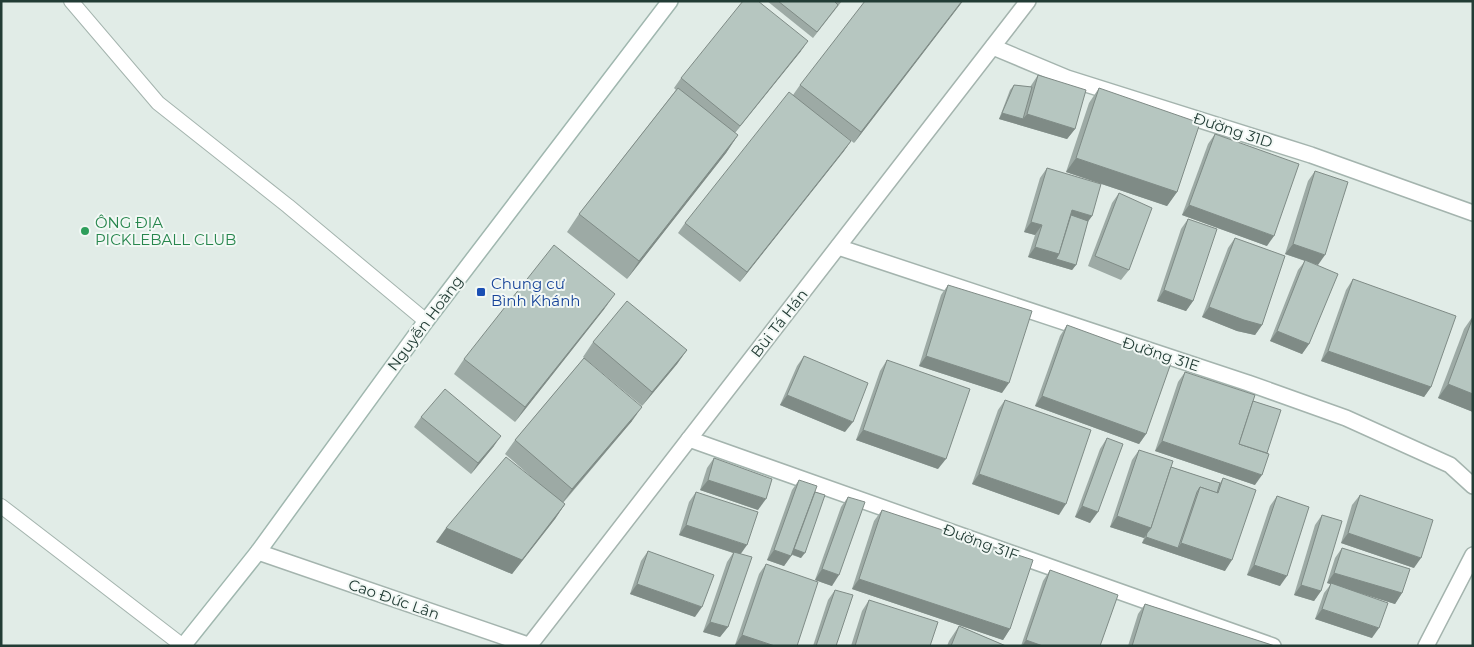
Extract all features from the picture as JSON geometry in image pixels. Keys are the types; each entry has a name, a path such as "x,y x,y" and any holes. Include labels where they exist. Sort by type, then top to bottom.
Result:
{"street":[{"name":"Nguyễn Hoàng","path":"183,646 258,552 426,321 670,1"},
{"name":"Bùi Tá Hán","path":"529,646 1028,1"},
{"name":"Đường 31D","path":"993,47 1067,78 1311,155 1473,213"},
{"name":"Đường 31E","path":"838,246 1248,383 1346,418 1450,465 1473,486"},
{"name":"Đường 31F","path":"689,439 1273,646"},
{"name":"Cao Đức Lân","path":"258,552 529,646"},
{"path":"1426,646 1473,556"}],"lane":[{"path":"71,1 158,102 288,206 426,321"},
{"path":"1,506 183,646"}],"building":[{"path":"743,1 758,1 808,41 740,126 681,78"},
{"path":"778,1 834,1 838,5 817,32"},
{"path":"865,1 962,1 861,132 800,85"},
{"path":"1038,75 1086,90 1075,129 1027,114"},
{"path":"1014,85 1032,87 1023,119 1002,113"},
{"path":"678,88 738,135 639,261 579,214"},
{"path":"1099,88 1200,123 1177,192 1076,158"},
{"path":"789,92 851,141 747,272 685,223"},
{"path":"1215,134 1299,164 1274,236 1189,205"},
{"path":"1047,168 1101,184 1092,216 1072,210 1059,254 1035,247 1042,225 1031,222"},
{"path":"1315,171 1348,182 1325,255 1293,244"},
{"path":"1119,193 1152,208 1129,270 1095,256"},
{"path":"1071,215 1088,221 1076,265 1056,259"},
{"path":"1188,219 1217,229 1193,301 1164,290"},
{"path":"1235,238 1285,256 1262,325 1209,307"},
{"path":"554,245 615,294 525,407 464,359"},
{"path":"1305,260 1338,274 1309,344 1277,331"},
{"path":"1353,279 1456,316 1431,387 1328,351"},
{"path":"948,285 1032,311 1009,383 926,356"},
{"path":"627,301 687,350 652,392 593,342"},
{"path":"1473,317 1473,394 1448,384"},
{"path":"1067,325 1171,363 1146,434 1042,396"},
{"path":"804,356 868,383 853,422 787,395"},
{"path":"584,358 642,407 572,489 515,440"},
{"path":"887,360 970,389 946,459 863,430"},
{"path":"1185,372 1255,395 1239,444 1269,454 1262,475 1162,441"},
{"path":"445,389 501,436 478,463 421,417"},
{"path":"1005,400 1091,430 1066,504 979,474"},
{"path":"1253,401 1281,410 1267,453 1239,444"},
{"path":"1107,438 1123,444 1098,512 1082,506"},
{"path":"1139,450 1173,461 1151,528 1117,516"},
{"path":"506,457 565,504 522,560 446,528"},
{"path":"714,458 772,479 766,499 708,480"},
{"path":"1171,467 1220,483 1217,493 1200,487 1178,548 1146,537 1151,528"},
{"path":"1223,478 1256,490 1232,560 1181,543 1200,487 1218,493"},
{"path":"799,480 817,486 791,556 774,550"},
{"path":"696,492 758,512 747,545 686,525"},
{"path":"815,492 825,495 805,553 794,549"},
{"path":"1360,495 1433,520 1421,558 1348,533"},
{"path":"1277,496 1309,507 1287,576 1254,565"},
{"path":"848,497 865,502 839,575 822,569"},
{"path":"882,510 1033,560 1010,629 859,579"},
{"path":"1322,515 1342,521 1321,591 1301,585"},
{"path":"1342,548 1410,569 1402,593 1334,573"},
{"path":"648,551 714,575 702,607 637,584"},
{"path":"734,552 752,557 728,627 710,622"},
{"path":"766,564 818,582 797,646 775,646 742,635"},
{"path":"1050,570 1118,595 1100,646 1043,646 1026,640"},
{"path":"1331,583 1388,603 1379,628 1322,609"},
{"path":"835,590 853,595 836,646 816,646"},
{"path":"869,600 938,622 930,646 855,646"},
{"path":"1145,604 1275,646 1132,646"},
{"path":"959,626 1006,646 951,646"}],"place":[{"name":"ÔNG ĐỊA PICKLEBALL CLUB","path":"85,231"},
{"name":"Chung cư Bình Khánh","path":"481,292"}]}
